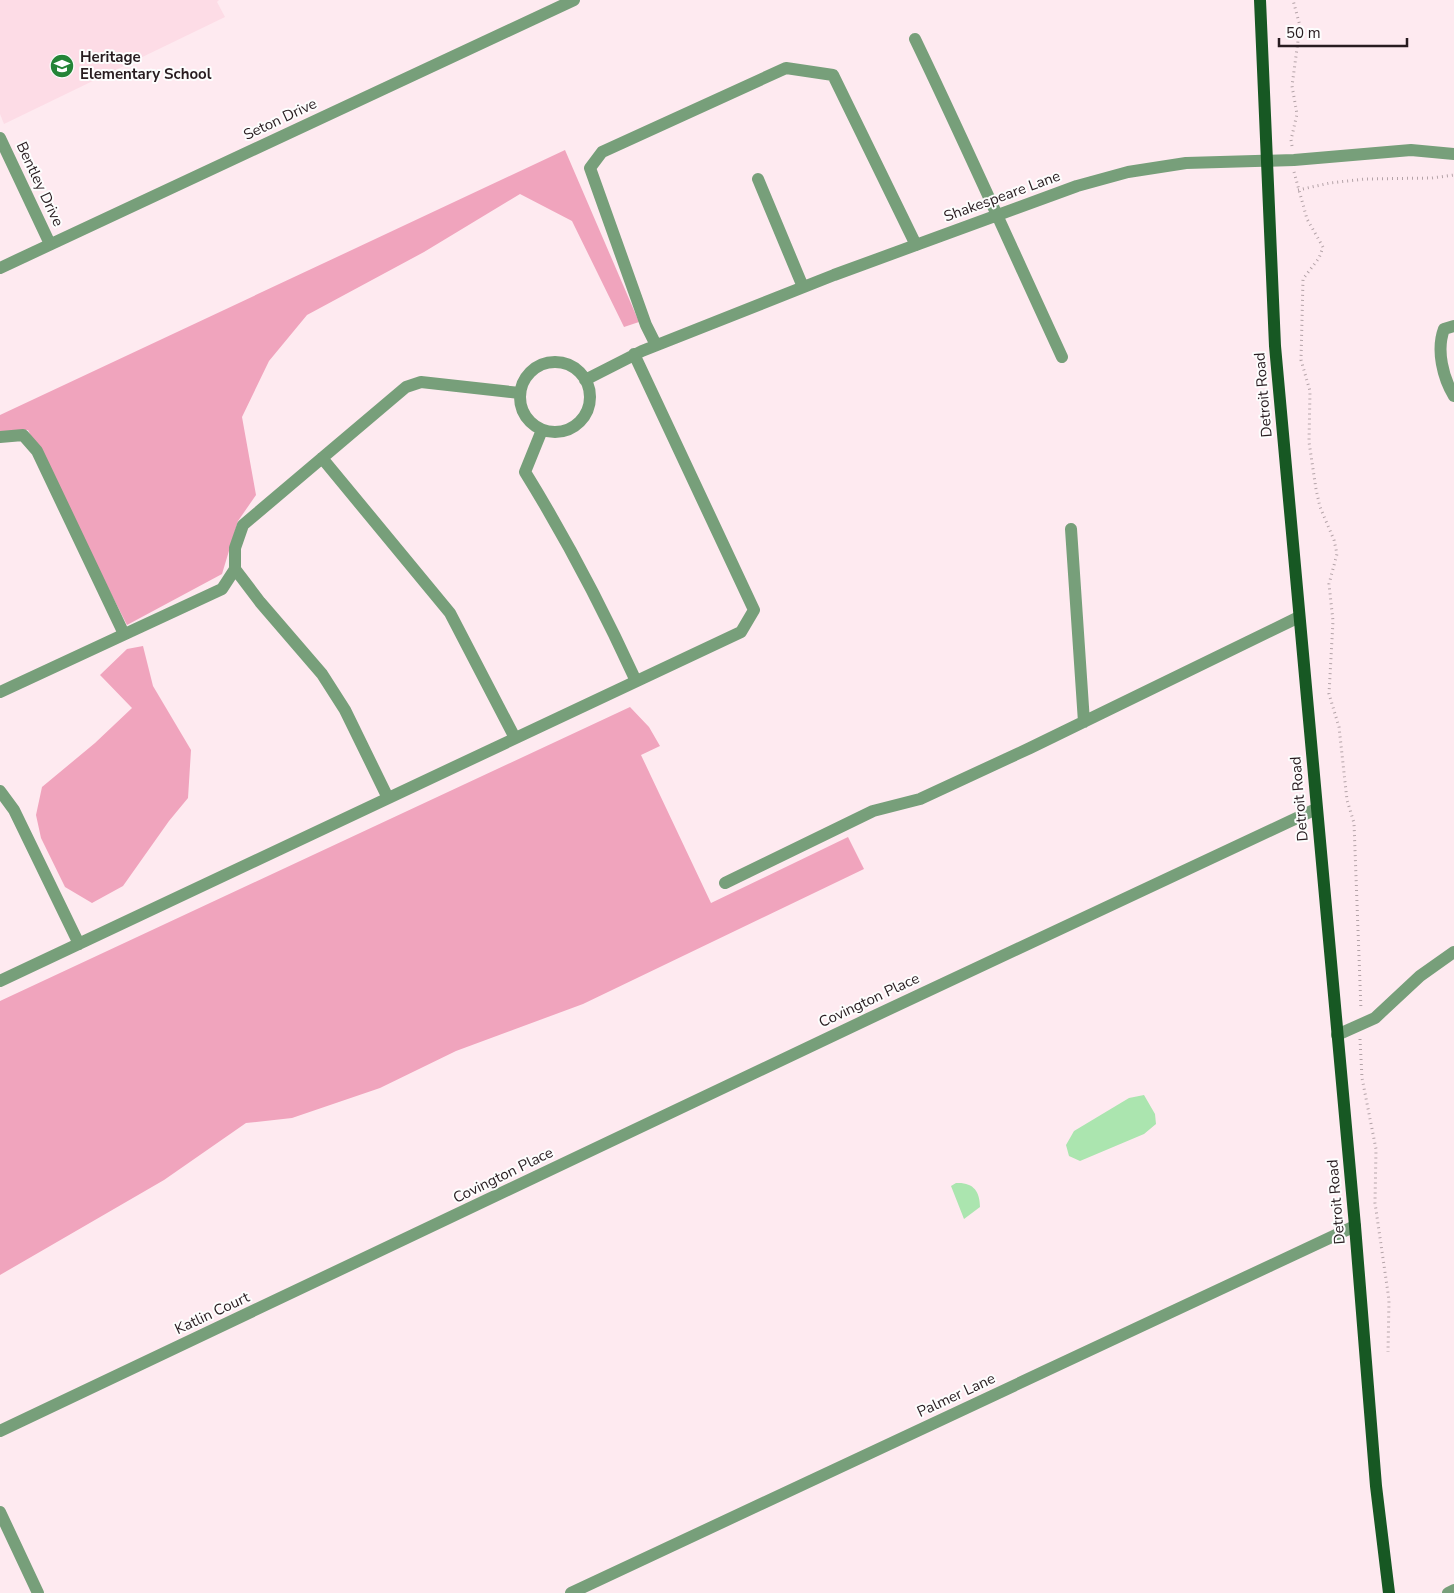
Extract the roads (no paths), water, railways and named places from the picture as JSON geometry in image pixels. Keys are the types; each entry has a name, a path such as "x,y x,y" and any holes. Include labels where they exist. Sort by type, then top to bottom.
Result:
{"main road":[{"name":"Detroit Road","path":"1260,0 1275,346 1355,1226 1376,1486 1389,1593"}],"street":[{"name":"Seton Drive","path":"0,268 574,0"},
{"path":"915,39 1062,357"},
{"path":"656,345 646,325 590,168 602,152 786,68 833,75 916,245"},
{"name":"Bentley Drive","path":"0,138 50,244"},
{"name":"Shakespeare Lane","path":"585,380 634,354 803,287 1077,186 1153,167 1219,161 1294,160 1411,150 1454,154"},
{"path":"758,179 803,287"},
{"path":"1454,326 1444,329 1441,337 1444,370 1454,396"},
{"path":"0,981 741,632 754,610 634,354"},
{"path":"547,364 566,364 575,369 585,380 590,396 588,411 576,425 562,431 550,432 542,430 526,415 520,393 524,381 531,372 547,364"},
{"path":"0,692 222,589 235,569 235,548 242,525 406,386 422,382 520,393"},
{"path":"542,430 525,472 564,534 601,603 636,681"},
{"path":"0,437 23,435 37,451 124,634"},
{"path":"322,458 450,613 515,738"},
{"path":"1071,530 1084,722"},
{"path":"235,569 260,602 322,674 345,710 388,798"},
{"path":"725,883 873,811 920,798 1084,722 1299,617"},
{"path":"0,791 18,819 79,944"},
{"name":"Covington Place","path":"438,1224 868,1019 1316,809"},
{"path":"1337,1035 1375,1018 1420,976 1454,952"},
{"name":"Katlin Court","path":"0,1431 438,1224"},
{"name":"Palmer Lane","path":"571,1593 1355,1226"},
{"path":"0,1512 38,1593"},
{"path":"1448,1593 1454,1590"}],"place":[{"name":"Heritage Elementary School","path":"62,66"}]}
